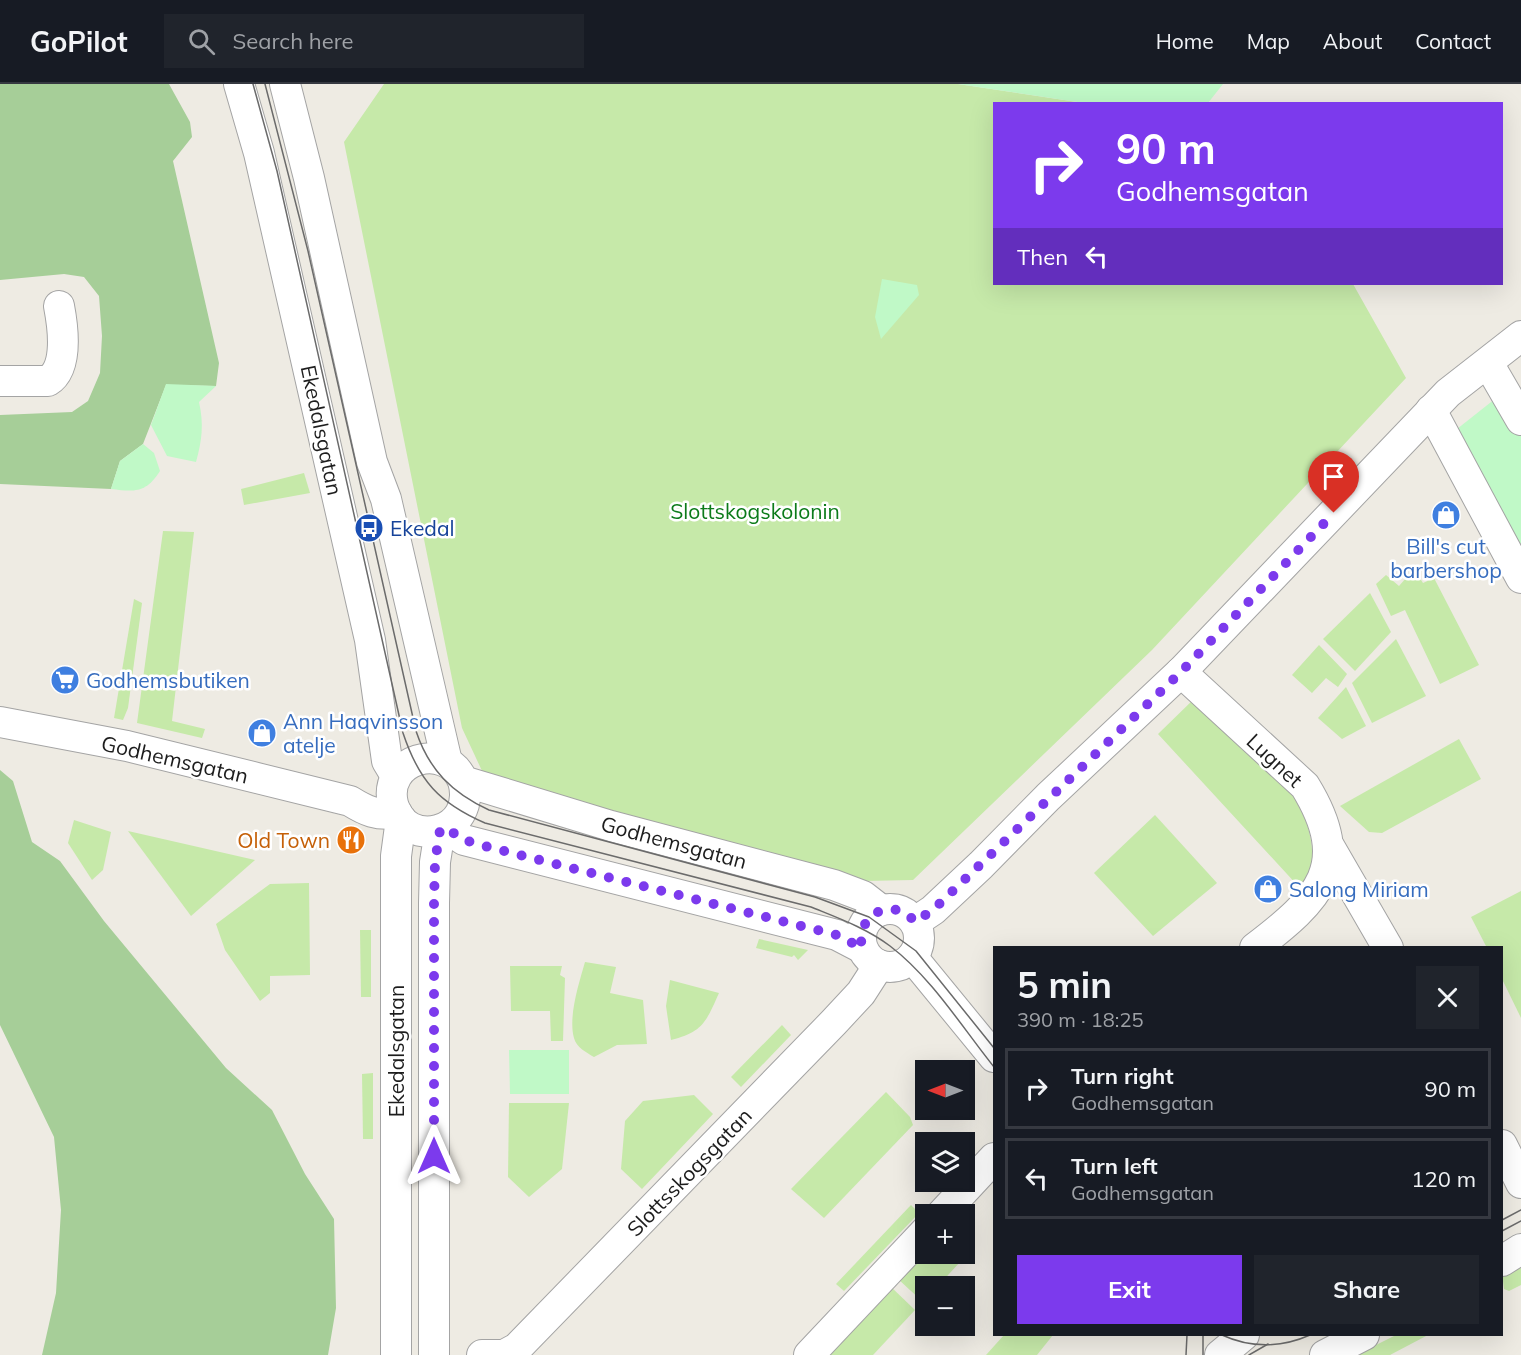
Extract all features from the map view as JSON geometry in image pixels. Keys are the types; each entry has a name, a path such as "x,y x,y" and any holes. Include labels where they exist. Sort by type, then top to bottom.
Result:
{"street":[{"name":"Ekedalsgatan","path":"239,84 259,153 370,640 387,761 395,779"},
{"name":"Ekedalsgatan","path":"285,84 309,178 372,462 386,499 455,771"},
{"path":"0,381 48,381 55,377 62,335 59,306"},
{"path":"881,910 865,922 861,938 871,956 896,967 912,957 918,948 920,936 915,922 933,910 981,865 1048,797 1181,672 1448,393 1521,336"},
{"path":"1488,363 1521,420"},
{"path":"1431,410 1521,578"},
{"name":"Lugnet","path":"1181,672 1305,786 1313,800 1329,846 1329,864 1320,887 1294,915 1257,946"},
{"name":"Godhemsgatan","path":"0,722 127,746 350,801 368,812 399,816 419,830 443,829 472,843 837,935 871,956"},
{"name":"Godhemsgatan","path":"350,801 395,779 413,761 434,757 455,771 611,826 834,885 863,896 881,910 898,910 915,922"},
{"path":"443,829 459,817 464,806 466,790 455,771"},
{"path":"395,779 393,803 399,816"},
{"name":"Ekedalsgatan","path":"396,1355 396,856 399,816"},
{"name":"Ekedalsgatan","path":"434,1355 434,903 435,862 443,829"},
{"path":"1329,846 1387,946"},
{"name":"Slottsskogsgatan","path":"482,1355 504,1355 517,1348 703,1159 861,993 871,956"},
{"path":"912,957 993,1056"},
{"path":"1503,1147 1521,1183 1503,1192"},
{"path":"951,1204 993,1159"},
{"path":"809,1355 915,1243"},
{"path":"1503,1260 1521,1249"},
{"path":"1217,1350 1242,1336"},
{"path":"1325,1355 1362,1336"}],"green space":[{"path":"0,84 169,84 190,122 192,137 173,161 219,363 216,386 166,385 143,444 120,461 111,489 0,484 0,415 72,412 88,401 100,373 102,336 99,296 84,277 64,274 0,280"},
{"name":"Slottskogskolonin","path":"384,84 958,84 1077,102 993,102 993,285 1354,285 1406,378 1152,650 913,880 864,881 638,821 483,773 462,728 344,142"},
{"path":"958,84 1223,84 1209,102 1077,102"},
{"path":"882,279 917,285 919,295 881,339 875,317"},
{"path":"166,384 216,386 199,402 202,432 196,462 167,456 151,425"},
{"path":"1500,395 1521,436 1521,546 1457,429"},
{"path":"143,444 154,453 160,471 145,487 127,491 111,489 120,461"},
{"path":"304,473 310,493 244,505 241,489"},
{"path":"163,531 194,532 172,721 205,729 202,738 137,723"},
{"path":"1414,569 1423,583 1434,578 1479,665 1440,684 1405,610 1391,616 1376,584 1386,575 1399,586"},
{"path":"1370,593 1391,632 1355,671 1323,639"},
{"path":"134,599 142,603 128,708 123,720 114,718"},
{"path":"1396,639 1426,696 1372,723 1352,683"},
{"path":"1319,645 1347,674 1338,687 1326,678 1312,693 1292,675"},
{"path":"1346,687 1366,726 1342,739 1318,718"},
{"path":"1196,697 1278,774 1294,797 1306,821 1312,847 1311,875 1298,886 1158,734"},
{"path":"1459,739 1481,779 1382,833 1369,832 1340,806"},
{"path":"0,770 13,781 32,842 60,861 104,921 226,1068 272,1110 305,1174 334,1219 336,1308 328,1355 42,1355 56,1293 61,1210 54,1137 0,1025"},
{"path":"1155,815 1217,883 1153,936 1094,873"},
{"path":"74,820 111,832 103,870 92,880 68,843"},
{"path":"128,831 255,860 191,916"},
{"path":"309,883 310,975 270,976 270,993 260,1001 225,950 216,924 270,884"},
{"path":"1521,891 1521,1018 1503,981 1503,946 1486,946 1471,917"},
{"path":"360,930 371,930 371,997 361,997"},
{"path":"759,939 808,950 798,960 794,955 792,957 756,948"},
{"path":"585,962 616,967 610,993 643,1000 647,1044 617,1045 594,1057 577,1044 572,1020"},
{"path":"510,966 562,966 560,975 565,978 563,1041 551,1041 550,1011 511,1011"},
{"path":"670,980 719,993 707,1019 697,1029 671,1040 666,1006"},
{"path":"782,1025 791,1035 741,1087 731,1077"},
{"path":"509,1050 569,1050 569,1094 510,1094"},
{"path":"373,1073 373,1139 363,1139 362,1074"},
{"path":"886,1092 910,1117 913,1125 824,1218 791,1189"},
{"path":"694,1095 713,1114 642,1189 621,1169 625,1121 643,1101"},
{"path":"509,1103 569,1103 562,1169 529,1197 508,1177"},
{"path":"911,1205 915,1209 915,1217 844,1291 836,1284"},
{"path":"915,1261 915,1264 958,1264 947,1276 915,1276 915,1295 898,1279"},
{"path":"1521,1268 1521,1285 1509,1291 1504,1289 1503,1274"},
{"path":"889,1285 915,1310 873,1355 824,1355"},
{"path":"1003,1336 1052,1336 1037,1355 986,1355"},
{"path":"1394,1336 1426,1336 1390,1355 1344,1355 1370,1348"}],"tram line":[{"path":"253,84 277,171 403,733 409,750 424,777 443,798 485,823 811,907 862,929 890,946 919,972 993,1066"},
{"path":"265,84 308,251 416,731 435,769 453,788 489,810 815,897 869,917 916,951 993,1047"},
{"path":"1503,1219 1521,1210"},
{"path":"1503,1230 1521,1221"},
{"path":"1186,1355 1187,1336"},
{"path":"1203,1336 1203,1355"},
{"path":"1225,1336 1243,1342 1266,1345 1307,1336"},
{"path":"1249,1355 1268,1344"}],"place":[{"name":"Bill's cut barbershop","path":"1446,515"},
{"name":"Ekedal","path":"369,528"},
{"name":"Godhemsbutiken","path":"65,680"},
{"name":"Ann Haqvinsson atelje","path":"262,733"},
{"name":"Old Town","path":"351,840"},
{"name":"Salong Miriam","path":"1268,889"}],"route":[{"path":"434,1156 434,903 435,862 440,830 446,828 464,840 488,847 837,935 862,948 862,929 871,915 876,912 888,909 898,910 908,914 915,922 934,909 1048,797 1103,748 1181,672 1334,513"}]}
